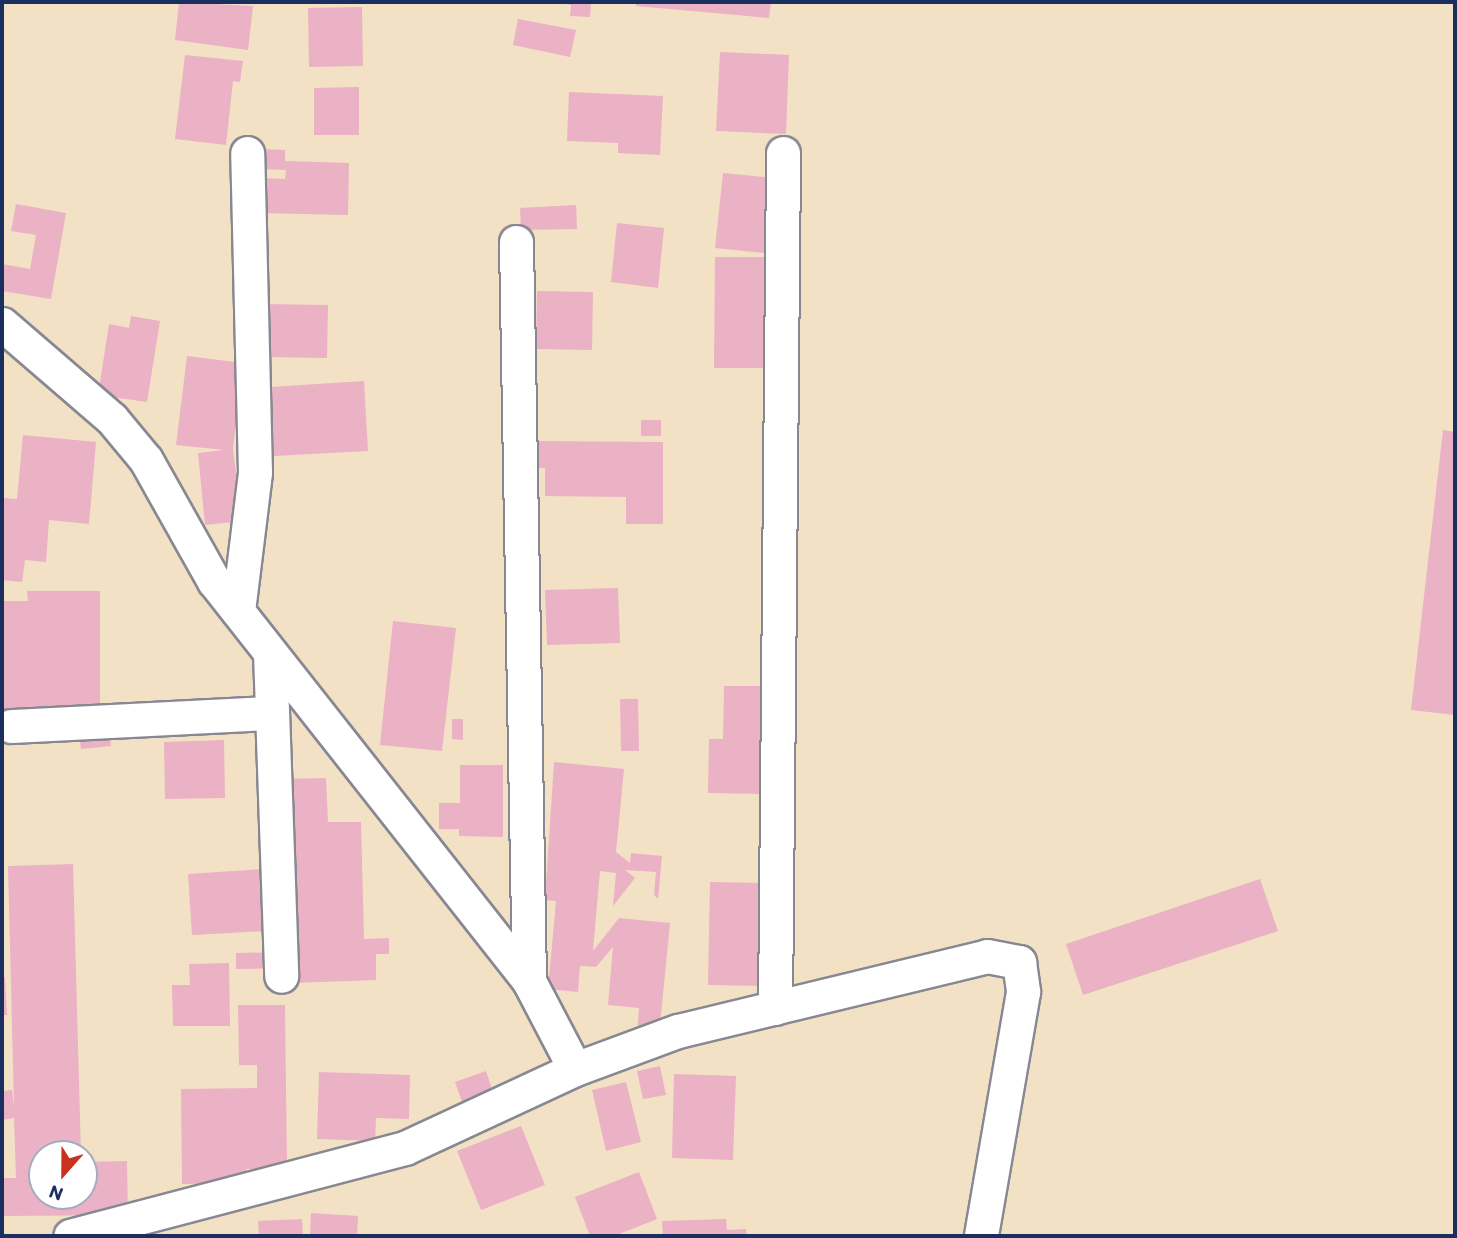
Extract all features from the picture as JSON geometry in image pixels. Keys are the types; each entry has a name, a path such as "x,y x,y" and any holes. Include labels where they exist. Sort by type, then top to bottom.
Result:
{"street":[{"path":"238,611 255,472 247,153"},
{"path":"775,1008 783,153"},
{"path":"516,242 528,981"},
{"path":"2,324 111,419 146,460 214,581 528,981 575,1069"},
{"path":"270,653 281,976"},
{"path":"11,726 272,713"},
{"path":"70,1236 405,1148 575,1069 678,1031 987,956 1019,962 1023,992 981,1236"}],"building":[{"path":"179,2 253,6 248,50 175,40"},
{"path":"554,2 591,2 590,17 570,16 571,5"},
{"path":"636,2 771,2 769,18 636,6"},
{"path":"362,7 363,66 309,67 308,8"},
{"path":"518,19 576,30 570,57 513,45"},
{"path":"720,52 789,55 786,134 716,131"},
{"path":"185,55 243,61 240,82 233,81 226,145 175,139"},
{"path":"359,87 359,135 314,135 314,88"},
{"path":"569,92 663,96 660,155 618,153 618,143 567,141"},
{"path":"263,149 285,150 285,161 349,163 348,215 260,213 261,178 285,179 286,170 262,169"},
{"path":"723,173 774,178 765,253 715,248"},
{"path":"16,204 66,213 51,299 2,291 2,264 30,269 36,235 11,231"},
{"path":"576,205 577,229 521,230 520,208"},
{"path":"617,223 664,228 658,288 611,282"},
{"path":"715,257 770,257 769,368 714,368"},
{"path":"537,291 593,292 592,350 536,349"},
{"path":"265,304 328,305 327,358 265,357"},
{"path":"131,316 160,321 147,402 98,395 109,324 129,328"},
{"path":"187,356 243,363 233,449 242,521 205,525 198,453 224,450 176,445"},
{"path":"364,381 368,451 274,456 271,387"},
{"path":"641,420 661,420 661,436 641,436"},
{"path":"1443,430 1455,432 1455,715 1411,710"},
{"path":"23,435 96,442 89,524 49,520 46,562 25,560 22,582 2,580 2,498 17,499"},
{"path":"532,441 663,442 663,524 626,524 626,497 545,496 545,468 532,468"},
{"path":"618,588 620,643 547,645 545,590"},
{"path":"27,591 100,591 100,711 2,710 2,601 28,601"},
{"path":"393,621 456,628 442,751 380,745"},
{"path":"724,686 770,686 768,794 708,793 709,739 723,739"},
{"path":"620,699 638,699 639,751 621,751"},
{"path":"452,719 463,719 463,740 452,739"},
{"path":"109,729 111,746 81,749 79,732"},
{"path":"224,740 225,798 165,799 164,742"},
{"path":"554,762 624,769 616,852 630,863 631,853 662,856 658,899 654,895 656,872 625,870 635,878 613,906 616,873 600,871 593,951 619,918 670,923 659,1036 637,1033 639,1008 608,1005 613,947 596,967 580,966 578,992 548,989 556,901 545,900"},
{"path":"460,765 503,765 503,837 459,836 459,829 439,829 439,803 460,803"},
{"path":"326,778 328,822 361,822 364,939 389,938 389,954 376,954 376,980 293,983 293,968 236,969 236,953 287,952 282,779"},
{"path":"73,864 81,1140 28,1140 28,1210 98,1210 98,1162 127,1161 128,1215 2,1216 2,1178 16,1178 14,1118 2,1120 2,1091 12,1090 14,1107 8,866"},
{"path":"262,869 266,931 192,935 188,874"},
{"path":"1260,879 1278,931 1083,995 1066,944"},
{"path":"710,882 763,883 761,986 708,985"},
{"path":"229,963 230,1026 173,1026 172,985 190,985 189,964"},
{"path":"2,977 5,977 7,1015 2,1015"},
{"path":"238,1005 285,1005 287,1168 246,1169 246,1183 182,1184 181,1089 257,1088 257,1065 239,1065"},
{"path":"660,1066 666,1095 643,1099 637,1071"},
{"path":"486,1071 493,1092 462,1102 455,1082"},
{"path":"319,1072 410,1075 409,1119 376,1118 375,1141 317,1139"},
{"path":"674,1074 736,1076 733,1160 672,1158"},
{"path":"626,1082 641,1142 606,1151 592,1090"},
{"path":"521,1126 545,1185 481,1210 457,1151"},
{"path":"639,1172 657,1219 614,1236 590,1236 575,1197"},
{"path":"311,1213 358,1216 357,1236 310,1236"},
{"path":"302,1219 303,1236 259,1236 258,1221"},
{"path":"726,1219 727,1230 746,1229 747,1236 663,1236 662,1221"}]}
